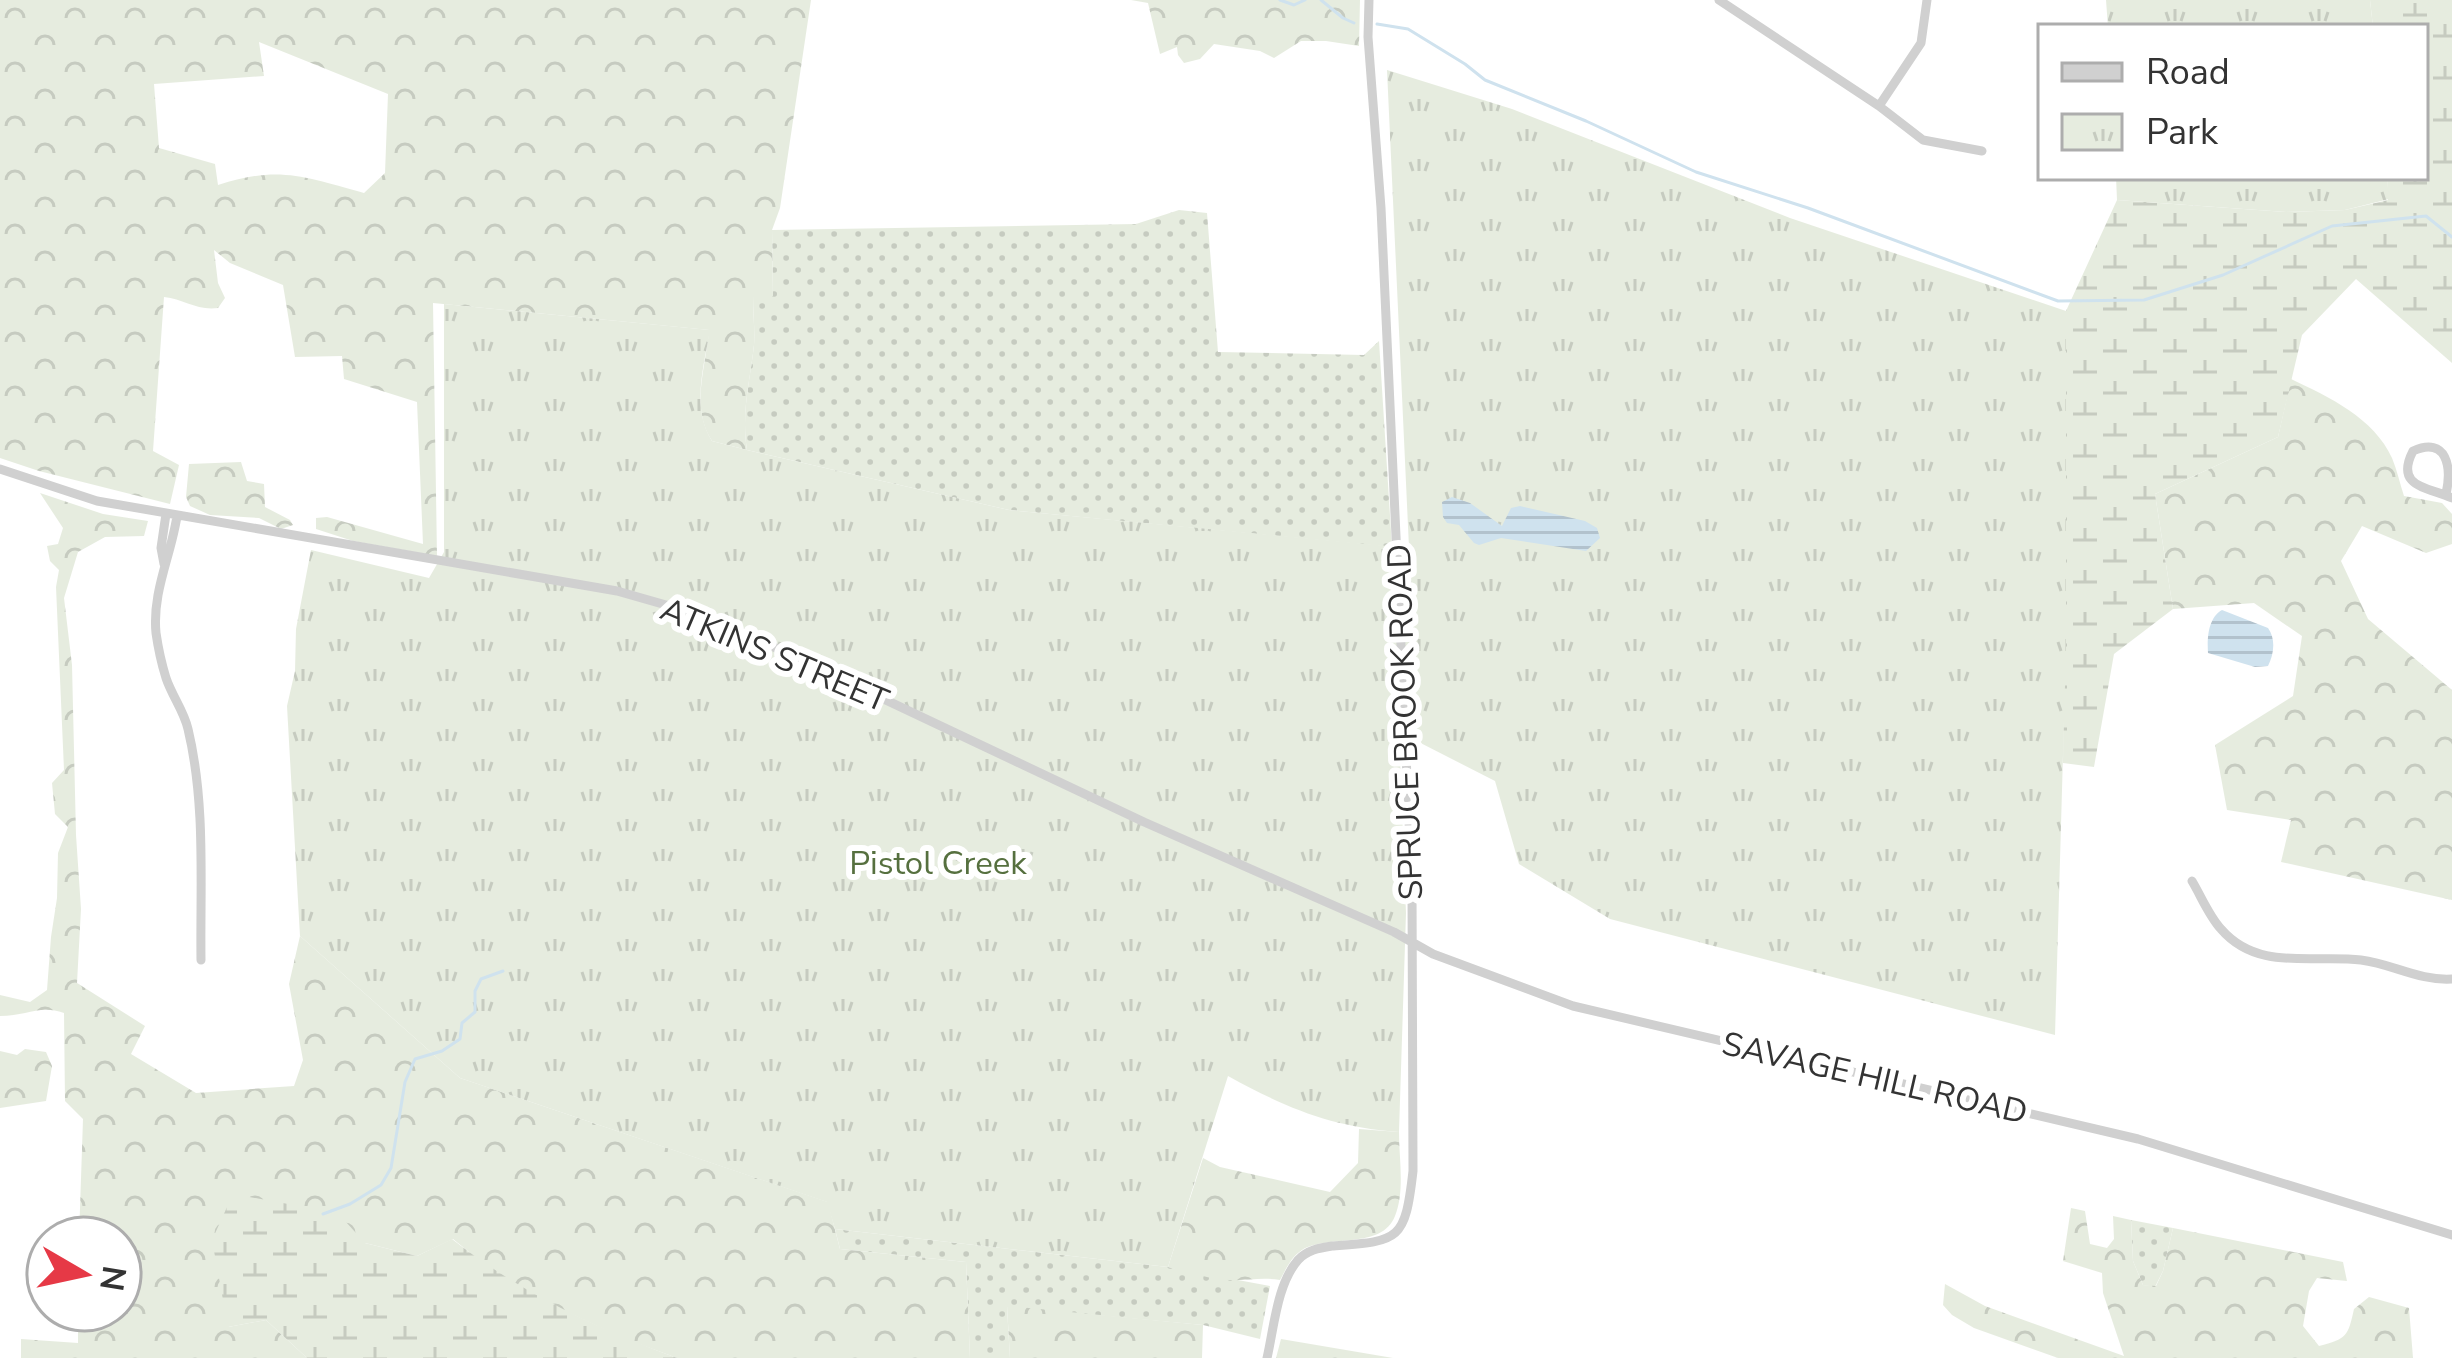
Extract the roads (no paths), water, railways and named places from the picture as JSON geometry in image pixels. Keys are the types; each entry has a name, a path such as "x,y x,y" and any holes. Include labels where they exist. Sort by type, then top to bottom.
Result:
{"street":[{"name":"SPRUCE BROOK ROAD","path":"1267,1358 1289,1274 1304,1254 1391,1237 1403,1222 1411,1190 1413,944 1369,0"},
{"path":"1719,0 1923,140 1982,151"},
{"path":"1879,106 1921,43 1927,0"},
{"path":"2424,446 2442,453 2449,471 2449,496 2423,489 2412,480 2407,463 2413,451 2424,446"},
{"name":"ATKINS STREET","path":"0,469 97,501 617,591 687,611 746,634 1306,896"},
{"path":"172,515 172,551 157,596 156,633 166,678 187,724 197,780 201,960"},
{"path":"2192,881 2221,929 2265,957 2360,959 2420,977 2452,979"},
{"name":"SAVAGE HILL ROAD","path":"1306,896 1394,932 1432,954 1573,1006 2138,1139 2452,1234"}],"water":[{"path":"1452,497 1470,503 1502,526 1511,508 1520,506 1585,521 1597,528 1600,538 1586,551 1501,538 1479,545 1443,517 1442,502"},
{"path":"2222,610 2268,628 2273,647 2268,666 2255,667 2208,653 2211,623"}],"waterway":[{"path":"1280,0 1294,5 1305,0"},
{"path":"1321,0 1354,23"},
{"path":"1377,24 1408,29 1485,80 1696,172 1808,208 2058,301 2144,300 2223,275 2332,226 2426,216 2452,237"},
{"path":"323,1214 381,1185 391,1168 405,1082 415,1059 442,1051 460,1039 462,1023 475,1012 475,991 481,979 503,971"}],"park label":[{"name":"Pistol Creek","path":"938,862"}]}
